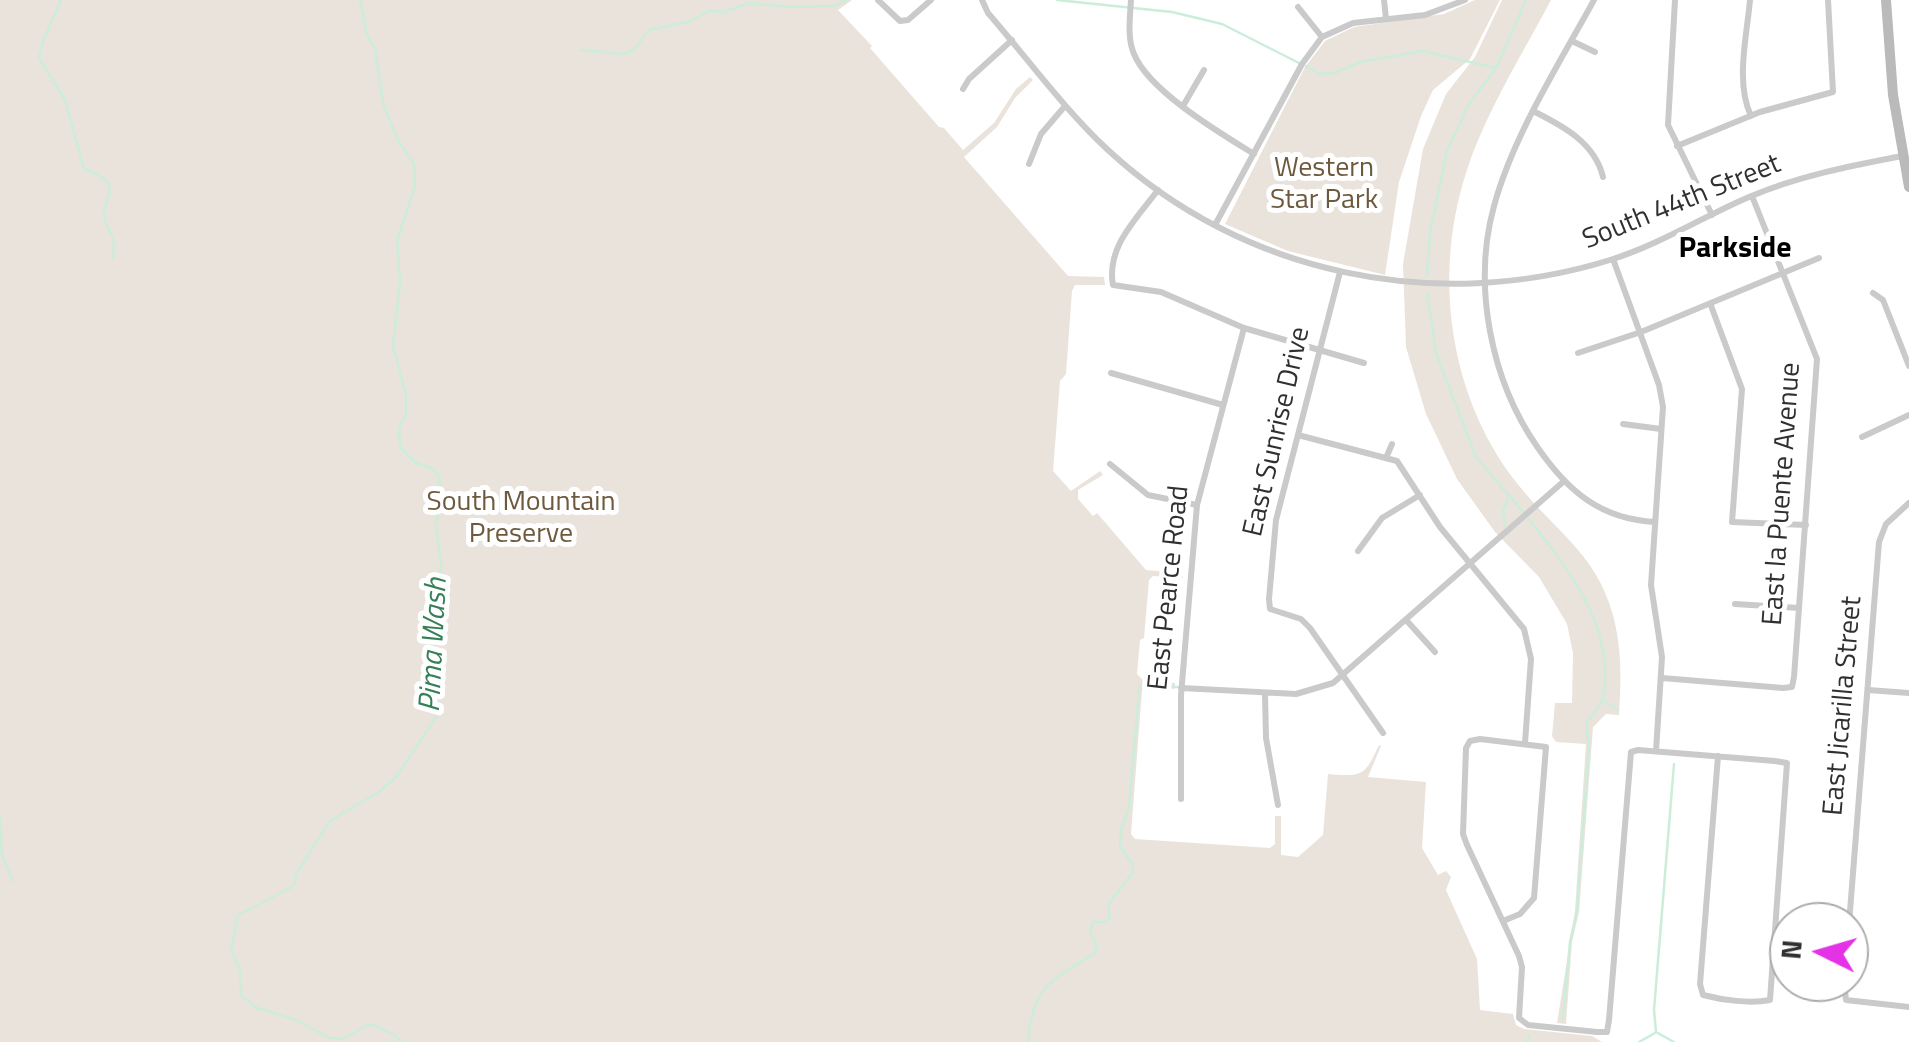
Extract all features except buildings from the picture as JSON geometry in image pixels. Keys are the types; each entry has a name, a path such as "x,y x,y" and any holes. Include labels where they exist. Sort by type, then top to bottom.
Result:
{"main road":[{"path":"1886,0 1892,95 1909,188"}],"street":[{"path":"878,0 900,21 908,20 930,0"},
{"name":"South 44th Street","path":"982,0 988,13 1065,106 1109,151 1158,190 1214,225 1288,258 1340,272 1416,284 1486,284 1551,276 1614,259 1752,196 1824,172 1902,156"},
{"path":"1131,0 1130,38 1134,56 1143,69 1183,106 1254,154"},
{"path":"1384,0 1386,19"},
{"path":"1214,225 1302,64 1322,37 1354,23 1425,15 1465,0"},
{"path":"1594,0 1507,166 1493,209 1486,284 1492,341 1506,389 1532,439 1563,482 1609,514 1654,522"},
{"path":"1676,0 1668,125 1712,215"},
{"path":"1750,0 1744,75 1751,116"},
{"path":"1677,146 1751,116 1833,92 1828,0"},
{"path":"1298,7 1322,37"},
{"path":"963,89 1012,40"},
{"path":"1572,41 1596,52"},
{"path":"1183,106 1204,70"},
{"path":"1029,164 1041,134 1065,106"},
{"path":"1535,112 1576,135 1590,150 1603,176"},
{"path":"1158,190 1118,243 1113,285 1161,292 1244,328 1364,362"},
{"name":"East la Puente Avenue","path":"1662,678 1792,687 1817,359 1752,196"},
{"path":"1578,352 1640,332 1819,258"},
{"path":"1614,259 1660,385 1663,407 1651,585 1662,678 1656,751"},
{"name":"East Sunrise Drive","path":"1340,272 1276,520 1270,609 1301,618 1383,732"},
{"path":"1873,292 1883,300 1909,366"},
{"path":"1710,303 1742,389 1732,522 1806,525"},
{"name":"East Pearce Road","path":"1181,798 1182,688 1198,505 1244,328"},
{"path":"1112,373 1223,404"},
{"path":"1862,437 1909,415"},
{"path":"1623,424 1661,429"},
{"path":"1298,435 1397,461 1440,526 1524,629 1531,659 1526,743"},
{"path":"1386,458 1392,444"},
{"path":"1110,464 1148,494 1198,505"},
{"path":"1182,688 1296,694 1324,687 1344,676 1563,482"},
{"path":"1358,551 1382,518 1420,495"},
{"name":"East Jicarilla Street","path":"1851,902 1879,542 1882,522 1909,503"},
{"path":"1735,604 1799,608"},
{"path":"1407,621 1436,652"},
{"path":"1868,690 1909,693"},
{"path":"1265,694 1266,738 1278,805"},
{"path":"1502,921 1520,914 1534,898 1546,747 1470,741 1466,748 1463,834 1522,966 1519,1018 1528,1026 1607,1032 1631,752 1656,751 1718,756 1787,763 1770,1000 1702,994 1718,756"},
{"path":"1864,1002 1909,1007"}],"green space":[{"name":"South Mountain Preserve","path":"0,0 852,0 838,10 963,150 994,123 1016,89 1030,77 1033,80 1015,98 997,127 964,157 1068,276 1104,277 1105,285 1075,285 1072,291 1053,471 1071,491 1100,471 1103,475 1078,490 1078,499 1093,516 1097,513 1146,570 1183,573 1183,578 1153,576 1149,580 1137,674 1143,680 1175,683 1175,689 1147,686 1142,690 1131,834 1135,839 1270,848 1275,844 1275,816 1281,816 1281,855 1298,857 1323,835 1328,774 1361,772 1379,745 1368,777 1426,782 1422,848 1438,875 1446,871 1451,877 1446,890 1477,959 1480,1010 1513,1014 1516,1025 1524,1029 1592,1036 1602,1042 0,1042"},
{"name":"Western Star Park","path":"1475,0 1500,0 1470,59 1433,90 1421,116 1399,182 1385,275 1288,251 1225,224 1305,67 1325,41 1354,27 1444,14"},
{"path":"1502,0 1551,0 1496,101 1469,164 1451,245 1453,329 1474,410 1493,447 1516,482 1596,574 1612,612 1619,652 1619,715 1606,714 1593,727 1566,1024 1557,1023 1575,911 1586,744 1556,742 1552,736 1555,703 1572,703 1573,653 1567,624 1539,577 1495,532 1457,479 1426,414 1406,347 1403,264 1423,149 1446,94 1475,57"}],"waterway":[{"path":"61,0 39,58 65,100 84,169 102,177 109,186 103,214 113,239 113,258"},
{"name":"Pima Wash","path":"360,0 367,35 375,48 383,103 398,140 414,164 415,186 397,241 400,283 393,346 406,395 406,415 399,428 400,447 416,463 432,468 439,476 441,494 436,525 441,563 434,664 436,717 396,777 330,821 296,874 294,886 238,915 231,950 240,970 241,995 255,1007 296,1020 329,1038 342,1039 370,1024 395,1035 401,1042"},
{"path":"580,50 622,54 633,51 649,30 749,3 835,6 846,0"},
{"path":"1057,0 1172,12 1222,24 1299,63"},
{"path":"1427,276 1430,233 1447,150 1469,104 1496,68 1526,0"},
{"path":"1306,66 1319,74 1335,73 1360,62 1422,51 1496,68"},
{"path":"1427,293 1436,353 1476,457 1523,512"},
{"path":"1505,526 1503,511 1509,496"},
{"path":"1528,518 1585,600 1596,623 1605,672 1602,700 1586,723 1589,747 1577,911 1563,1018"},
{"path":"1028,1042 1040,996 1056,978 1095,953 1090,931 1093,922 1110,918 1108,905 1133,872 1120,846 1129,808 1141,685 1177,687"},
{"path":"1603,700 1618,710"},
{"path":"1674,764 1654,1010 1656,1032 1674,1042"},
{"path":"0,818 2,855 13,881"},
{"path":"1639,1042 1655,1033"},
{"path":"1526,1042 1530,1036"}],"district":[{"name":"Parkside","path":"1735,250"}]}
